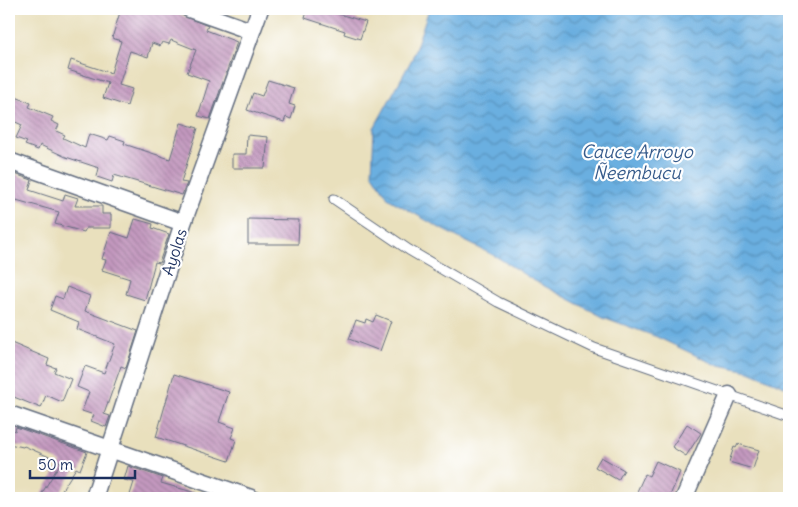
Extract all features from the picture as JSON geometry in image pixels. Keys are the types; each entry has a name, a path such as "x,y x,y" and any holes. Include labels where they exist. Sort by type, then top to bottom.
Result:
{"street":[{"path":"189,9 251,32"},
{"name":"Ayolas","path":"94,498 111,451 183,223 260,9"},
{"path":"9,162 183,223"},
{"path":"684,498 729,395"},
{"path":"9,414 111,451 251,498"}],"lane":[{"path":"334,199 409,250 498,302 594,348 789,416"}],"water":[{"name":"Cauce Arroyo Ñeembucu","path":"429,9 789,9 789,388 749,371 714,364 657,337 603,317 389,199 372,173 374,128 412,59"}],"building":[{"path":"121,9 167,9 208,26 206,30 237,42 210,119 198,116 209,81 187,73 196,50 171,40 169,44 162,42 160,46 152,43 148,57 130,51 119,85 132,89 127,106 103,98 108,83 68,70 71,60 111,73 121,41 112,38"},
{"path":"308,9 333,9 340,11 339,14 366,22 360,39 344,34 345,31 305,18"},
{"path":"268,80 294,88 289,104 295,106 291,119 286,117 284,122 247,110 253,93 262,96"},
{"path":"13,96 31,103 29,107 53,117 51,121 59,125 56,131 65,135 63,138 85,148 89,134 108,140 110,136 125,141 124,144 170,159 181,123 198,128 181,182 187,183 182,195 114,175 112,182 97,177 99,168 66,157 40,145 38,150 25,145 27,142 16,138 22,125 9,119 9,107"},
{"path":"247,135 268,137 265,168 232,168 232,154 246,154"},
{"path":"9,172 32,180 29,190 63,201 65,194 78,198 75,206 102,206 102,214 111,214 111,228 86,228 84,232 55,224 59,212 9,198"},
{"path":"135,219 153,224 152,228 169,234 159,263 155,262 145,300 126,294 130,279 102,270 106,260 102,259 111,232 129,238"},
{"path":"248,219 299,220 298,244 248,244"},
{"path":"67,287 90,296 85,311 138,331 126,368 121,366 104,414 110,416 106,427 91,421 94,415 82,411 89,392 77,387 85,366 104,373 115,344 77,329 79,322 50,310 55,296 63,299"},
{"path":"376,315 391,321 380,351 349,339 356,320 365,323 366,319 373,322"},
{"path":"9,342 49,359 47,365 56,368 54,372 71,379 62,402 46,395 41,408 9,395"},
{"path":"174,374 229,392 219,422 235,428 231,438 236,440 229,461 156,437"},
{"path":"687,424 701,433 686,456 672,447"},
{"path":"16,427 87,452 80,470 76,468 57,498 39,498 61,462 24,446 9,444 9,429 15,431"},
{"path":"738,444 759,450 753,469 729,462 734,447 736,448"},
{"path":"601,457 624,470 618,480 595,467"},
{"path":"656,461 680,472 669,498 634,498 645,474 649,476"},
{"path":"128,466 163,478 161,483 203,495 203,498 129,498 134,482 124,480"}]}
